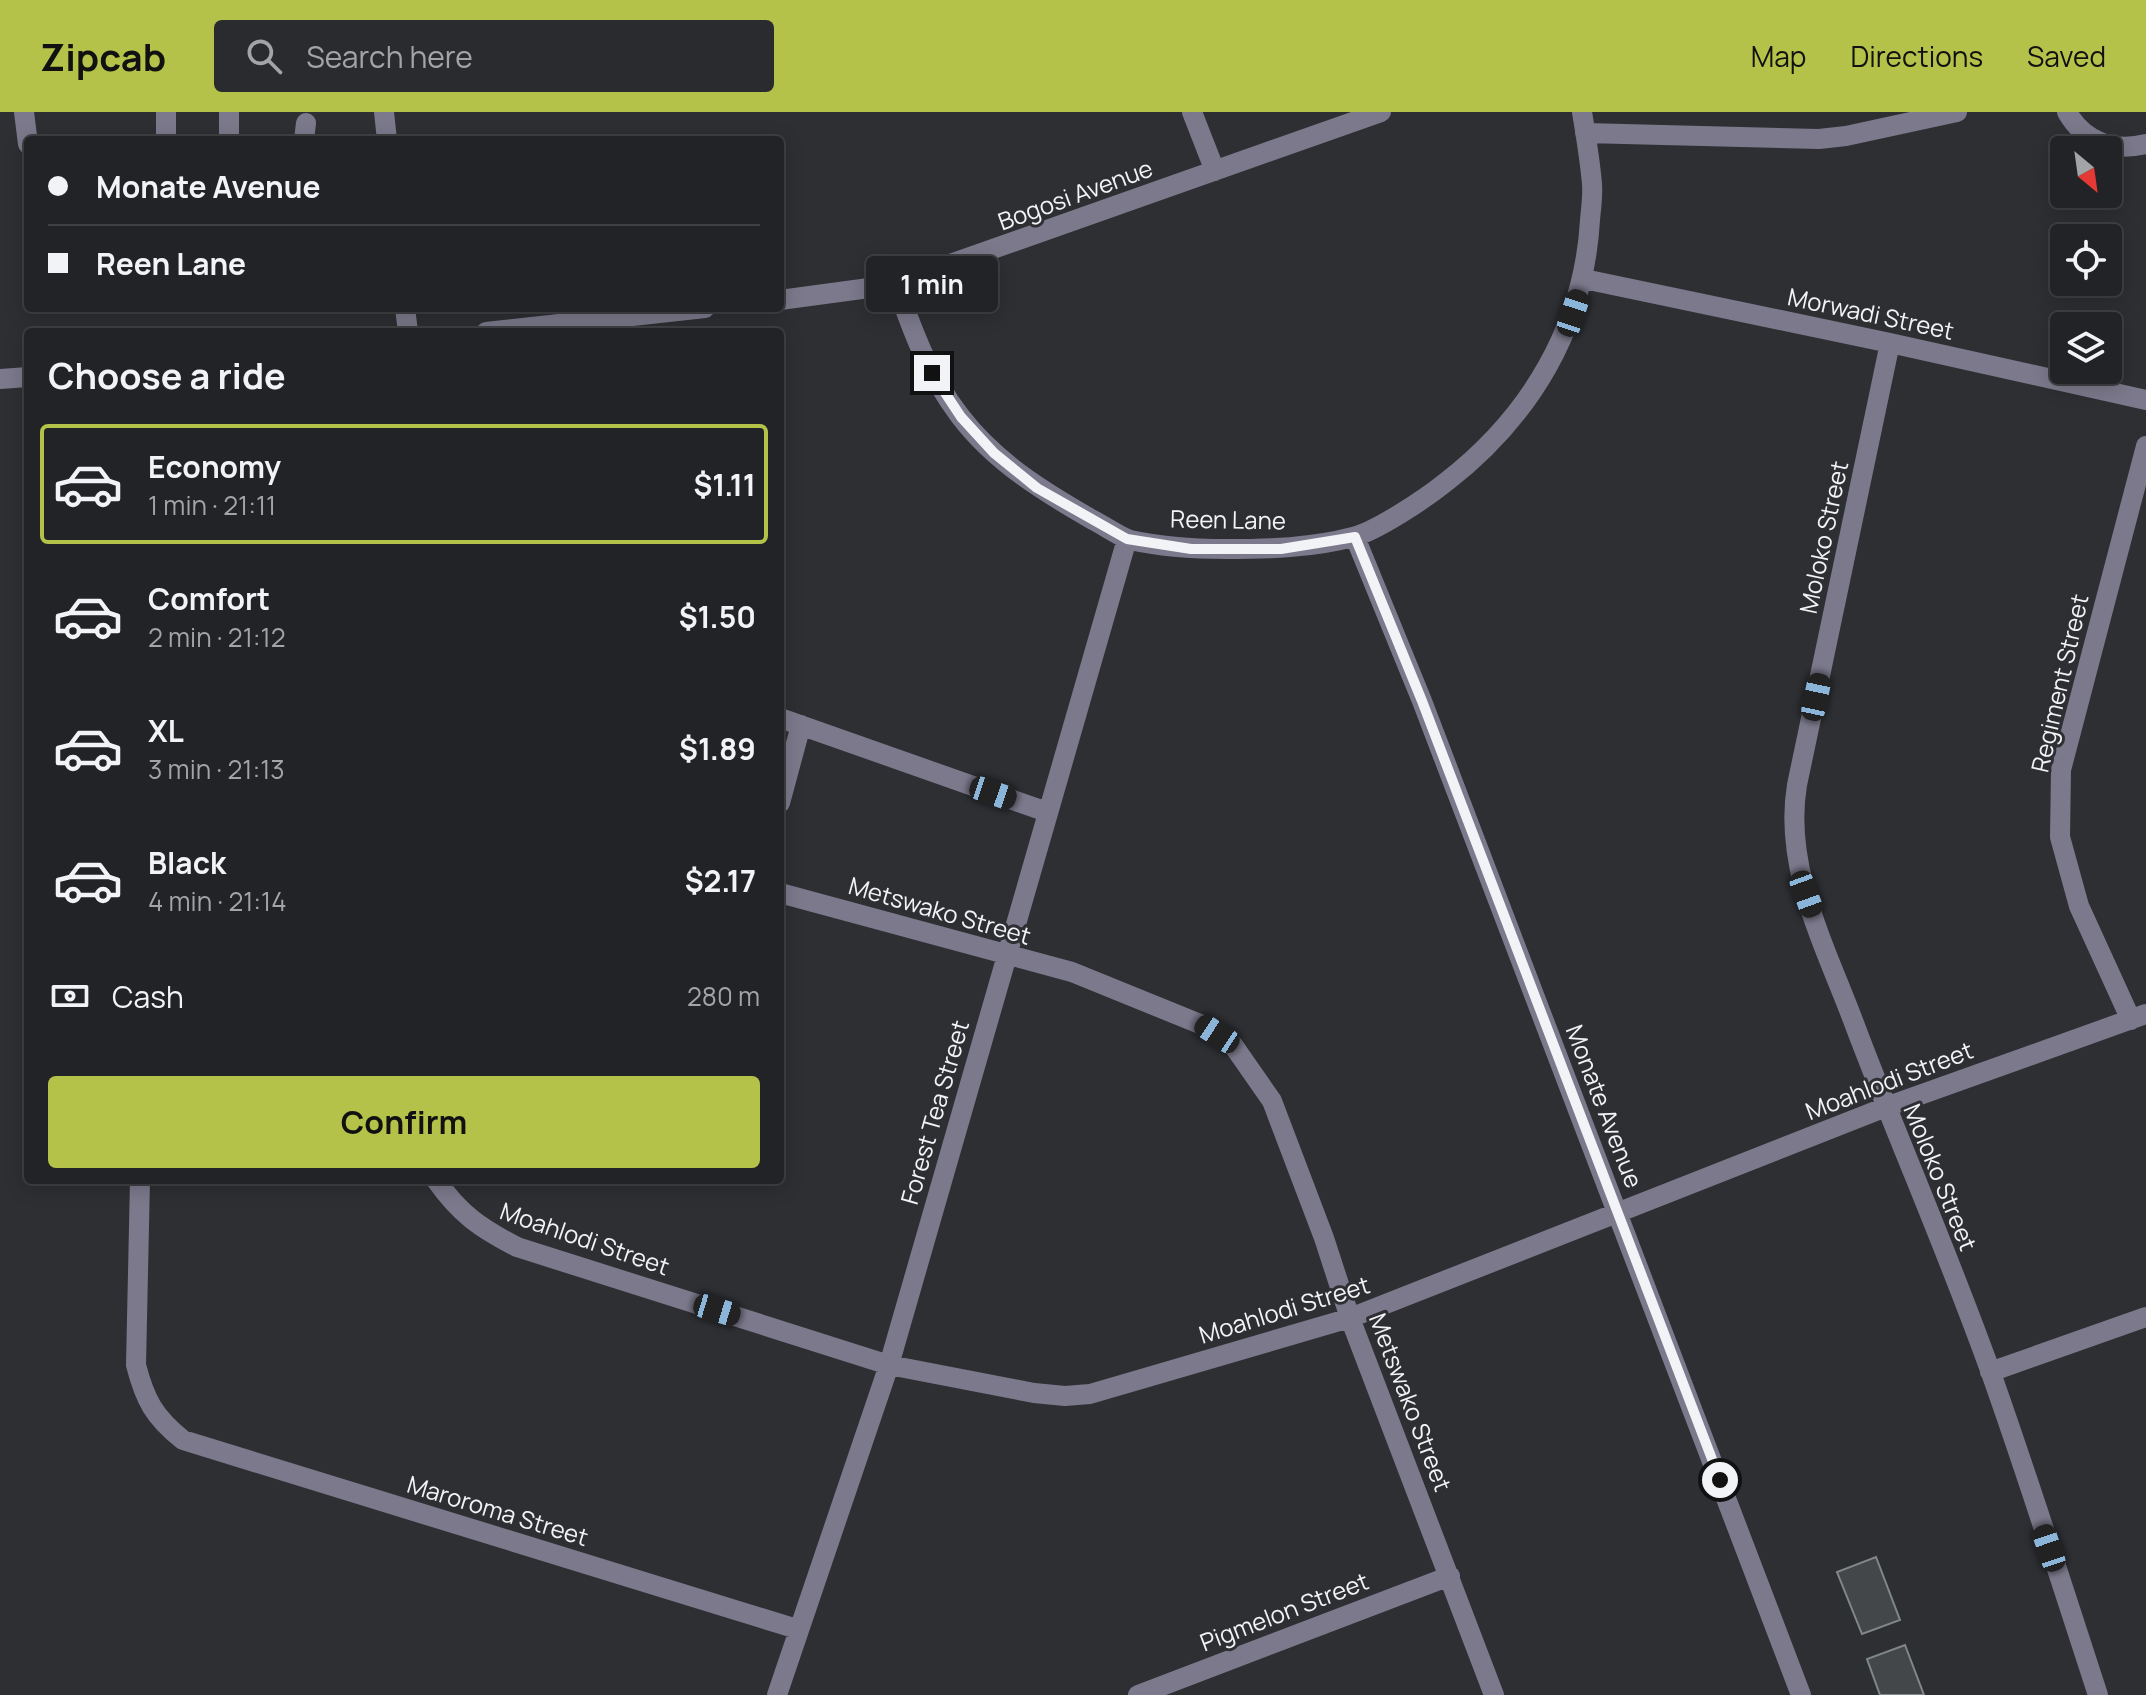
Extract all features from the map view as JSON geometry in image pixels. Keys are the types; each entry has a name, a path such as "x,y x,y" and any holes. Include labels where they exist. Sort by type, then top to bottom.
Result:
{"street":[{"path":"24,112 27,136"},
{"path":"166,112 166,136"},
{"path":"229,112 229,136"},
{"path":"384,112 387,136"},
{"path":"1192,112 1215,171"},
{"name":"Bogosi Avenue","path":"784,300 833,294 978,256 1381,112"},
{"name":"Reen Lane","path":"895,280 912,331 932,373 961,417 994,453 1037,488 1127,539 1191,549 1281,549 1355,537 1424,499 1477,458 1517,414 1550,365 1584,279 1589,244 1592,187 1582,112"},
{"path":"1585,133 1819,139 1957,112"},
{"path":"2067,112 2087,136 2108,146 2130,148 2146,144"},
{"name":"Morwadi Street","path":"1584,279 2146,400"},
{"path":"522,328 668,312"},
{"name":"Moloko Street","path":"1890,343 1793,812 1795,842 1806,894 1990,1372 2098,1695"},
{"path":"0,379 24,377"},
{"name":"Regiment Street","path":"2138,1017 2079,906 2060,837 2061,770 2146,446"},
{"name":"Monate Avenue","path":"1355,537 1422,701 1801,1695"},
{"name":"Forest Tea Street","path":"777,1695 889,1365 1127,539"},
{"path":"784,719 1047,812"},
{"path":"784,788 801,725"},
{"name":"Metswako Street","path":"784,894 1072,972 1200,1024 1233,1045 1272,1101 1324,1238 1350,1318 1494,1695"},
{"name":"Moahlodi Street","path":"439,1184 453,1204 481,1228 517,1247 889,1365 1034,1393 1065,1396 1090,1394 1350,1318 1886,1107 2138,1017"},
{"name":"Maroroma Street","path":"140,1184 136,1365 152,1410 161,1423 183,1440 797,1629"},
{"path":"1990,1372 2146,1317"},
{"name":"Pigmelon Street","path":"1138,1695 1450,1576"}],"building":[{"path":"1876,1557 1900,1620 1862,1634 1837,1572"},
{"path":"1905,1645 1924,1695 1880,1695 1867,1659"}],"route":[{"path":"932,373 961,417 994,453 1037,488 1127,539 1191,549 1281,549 1355,537 1422,701 1720,1480"}]}
